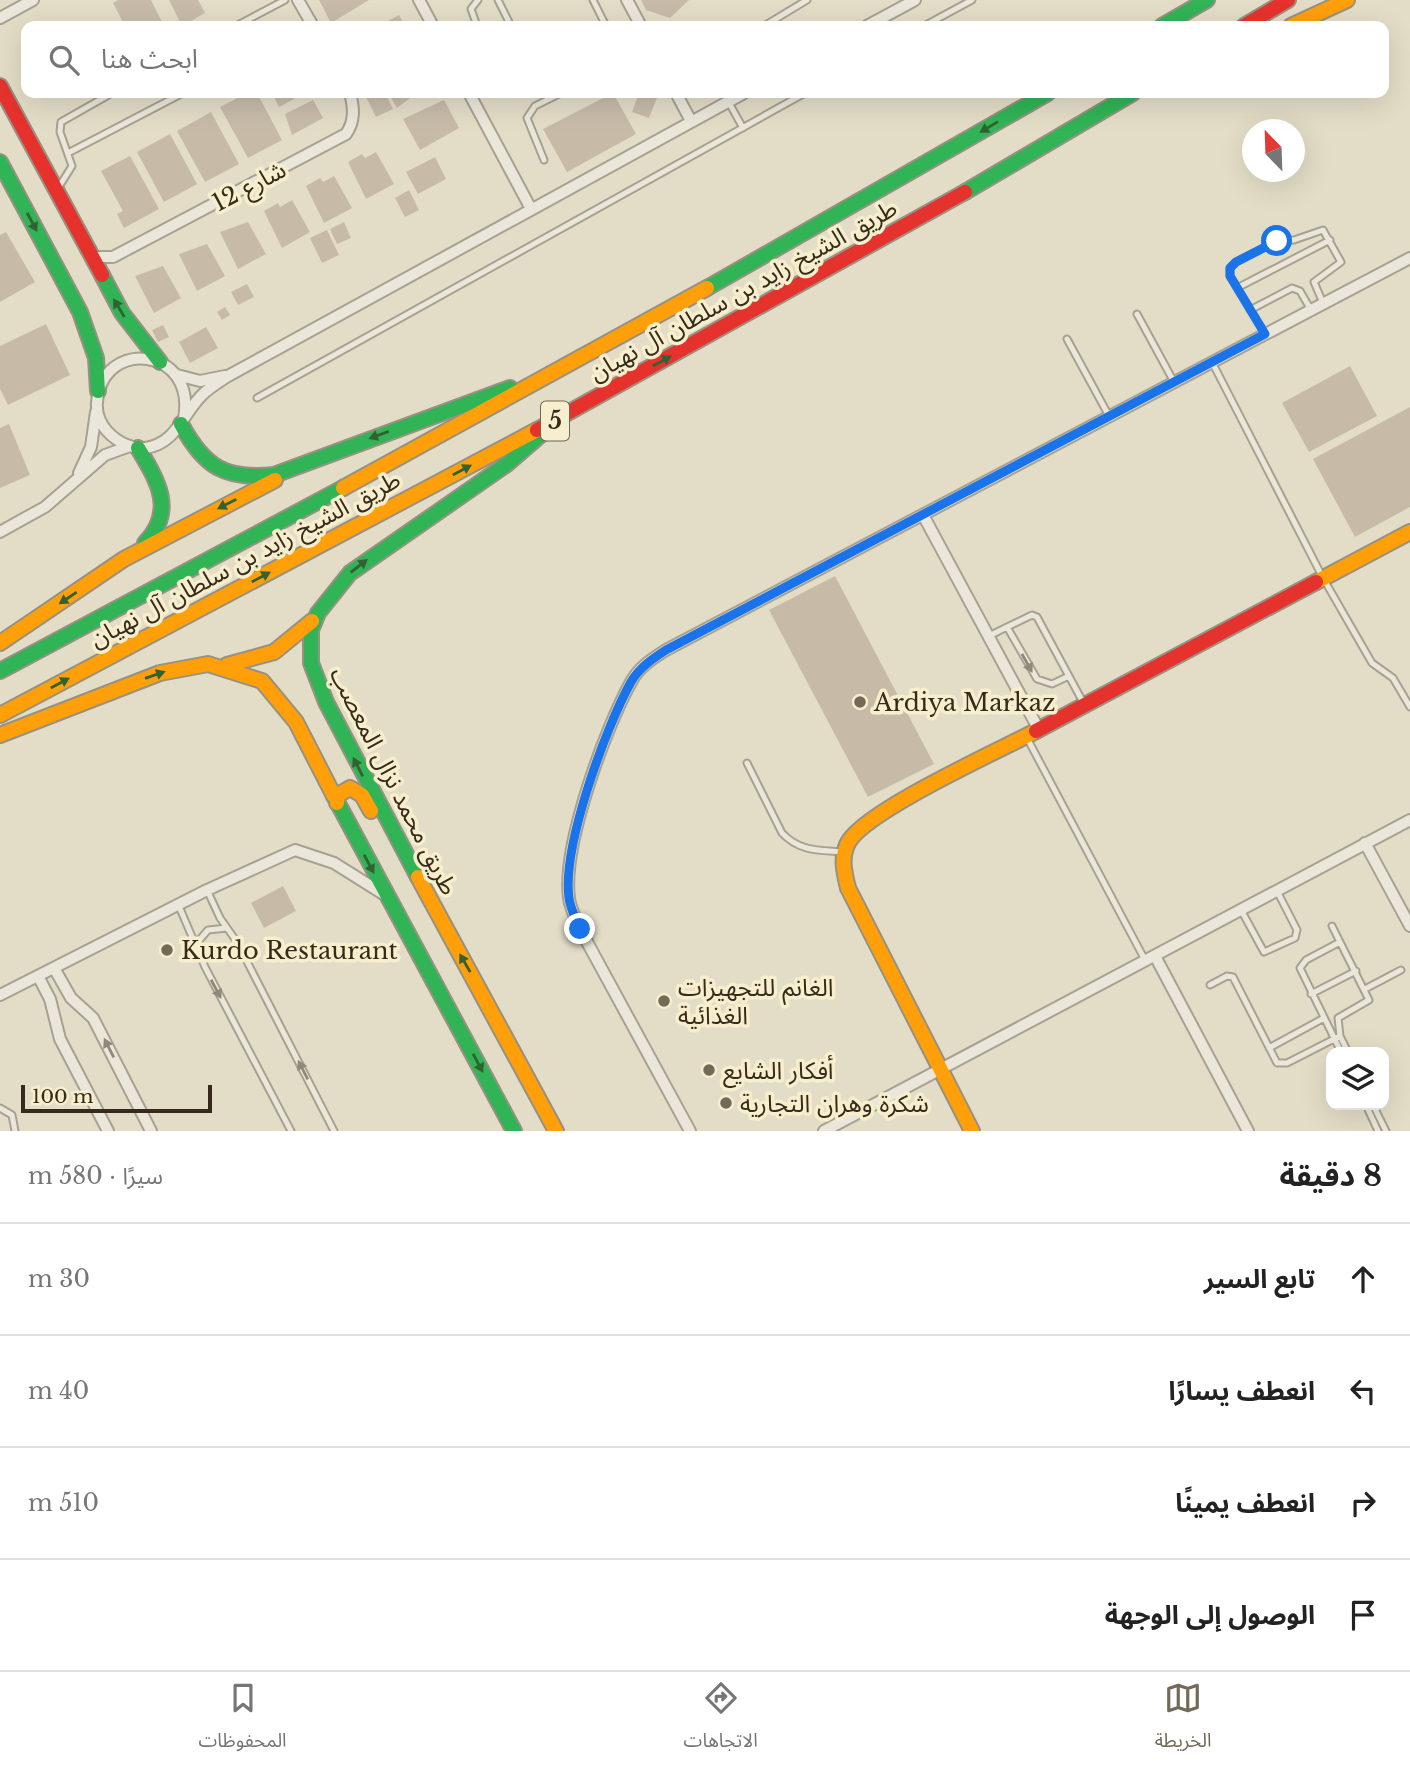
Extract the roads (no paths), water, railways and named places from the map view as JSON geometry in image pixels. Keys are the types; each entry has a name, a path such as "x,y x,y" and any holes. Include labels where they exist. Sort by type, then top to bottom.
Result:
{"main road":[{"path":"1170,21 1207,0"},
{"path":"1252,21 1288,0"},
{"path":"1302,21 1348,0"},
{"path":"0,86 127,321 160,362"},
{"name":"طريق الشيخ زايد بن سلطان آل نهيان","path":"0,671 559,372 1039,98"},
{"name":"طريق الشيخ زايد بن سلطان آل نهيان","path":"0,715 562,417 1125,98"},
{"path":"1101,112 1132,98"},
{"path":"0,162 80,312 96,358 98,391"},
{"path":"182,421 196,452 207,463 235,476 253,478 274,475 559,372"},
{"name":"طريق محمد نزال المعصب","path":"556,1131 436,913 314,678 306,646 315,617 330,593 350,573 508,464 562,417"},
{"path":"0,643 124,559 150,539 159,528 162,494 134,447"},
{"path":"124,559 332,452"},
{"path":"972,1131 848,888 841,866 849,839 873,818 1410,532"},
{"path":"0,735 160,673 190,665 229,666 268,656 286,646 315,617"},
{"path":"208,664 262,681 296,722 385,895 514,1131"},
{"path":"337,803 338,795 350,788 362,795 400,866 436,913"}],"street":[{"path":"0,18 33,0"},
{"path":"298,0 310,21"},
{"path":"419,0 430,21"},
{"path":"627,0 638,21"},
{"path":"876,21 915,0"},
{"name":"شارع 12","path":"91,257 113,257 346,134 352,126 351,98"},
{"path":"472,98 530,207"},
{"path":"679,98 691,121"},
{"path":"77,477 105,455 163,443 202,395 228,376 530,207 734,98"},
{"name":"شارع 12","path":"101,276 113,257"},
{"path":"690,1131 580,929 569,899 570,859 583,806 631,682 652,658 1410,258"},
{"path":"0,532 46,507 65,493 77,477 91,447 98,391 106,375 121,362 141,358 160,362 177,375 201,381 228,376"},
{"path":"177,375 186,396 182,421"},
{"path":"97,409 103,426 114,439 134,447"},
{"path":"923,514 989,636 1032,731"},
{"path":"824,1131 1410,820"},
{"path":"1365,844 1410,926"},
{"path":"0,995 206,890 295,850 334,863 385,895"},
{"path":"1150,958 1248,1131"},
{"path":"54,968 78,1005 93,1018 151,1131"},
{"path":"38,976 50,999 60,1039 108,1131"},
{"path":"55,1018 61,1008 78,1005"}],"lane":[{"path":"245,21 285,0"},
{"path":"475,21 471,13 478,0"},
{"path":"498,0 508,21"},
{"path":"593,0 604,21"},
{"path":"772,21 807,0"},
{"path":"933,21 971,0"},
{"path":"56,192 72,166 61,132 61,122 103,98"},
{"path":"68,153 173,98"},
{"path":"544,160 527,118 545,98"},
{"path":"257,398 796,98"},
{"path":"728,101 743,128"},
{"path":"1265,334 1229,272 1236,262 1277,241 1294,240 1316,230 1324,231 1341,262 1314,282 1323,303"},
{"path":"1237,288 1330,240"},
{"path":"1250,310 1292,288 1300,291 1311,310"},
{"path":"1137,314 1174,382"},
{"path":"1067,339 1109,416"},
{"path":"1212,362 1323,578 1372,663 1393,678 1410,707"},
{"path":"989,636 1032,615 1037,617 1084,704"},
{"path":"1007,627 1037,679 1052,684 1069,677"},
{"path":"1032,731 1150,958"},
{"path":"747,763 782,833 791,842 806,850 843,852"},
{"path":"206,890 237,942 334,1131"},
{"path":"1241,909 1264,952 1295,938 1297,930 1277,891"},
{"path":"178,904 291,1131"},
{"path":"1210,985 1227,976 1233,978 1277,1063 1284,1065 1337,1038 1342,1032 1337,1019 1368,1003 1369,997 1332,926"},
{"path":"196,944 208,930 227,928"},
{"path":"1340,942 1302,963 1300,972 1324,1018 1344,1047"},
{"path":"1365,989 1401,970"},
{"path":"1311,994 1356,971"},
{"path":"1269,1048 1324,1018"},
{"path":"1337,1038 1339,1047"},
{"path":"0,1108 12,1115 15,1131"},
{"path":"1368,1110 1378,1131"},
{"path":"1376,1110 1386,1131"}],"place":[{"name":"Ardiya Markaz","path":"860,702"},
{"name":"Kurdo Restaurant","path":"167,950"},
{"name":"الغانم للتجهيزات الغذائية","path":"664,1001"},
{"name":"أفكار الشايع","path":"709,1070"},
{"name":"شكرة وهران التجارية","path":"726,1103"}]}
